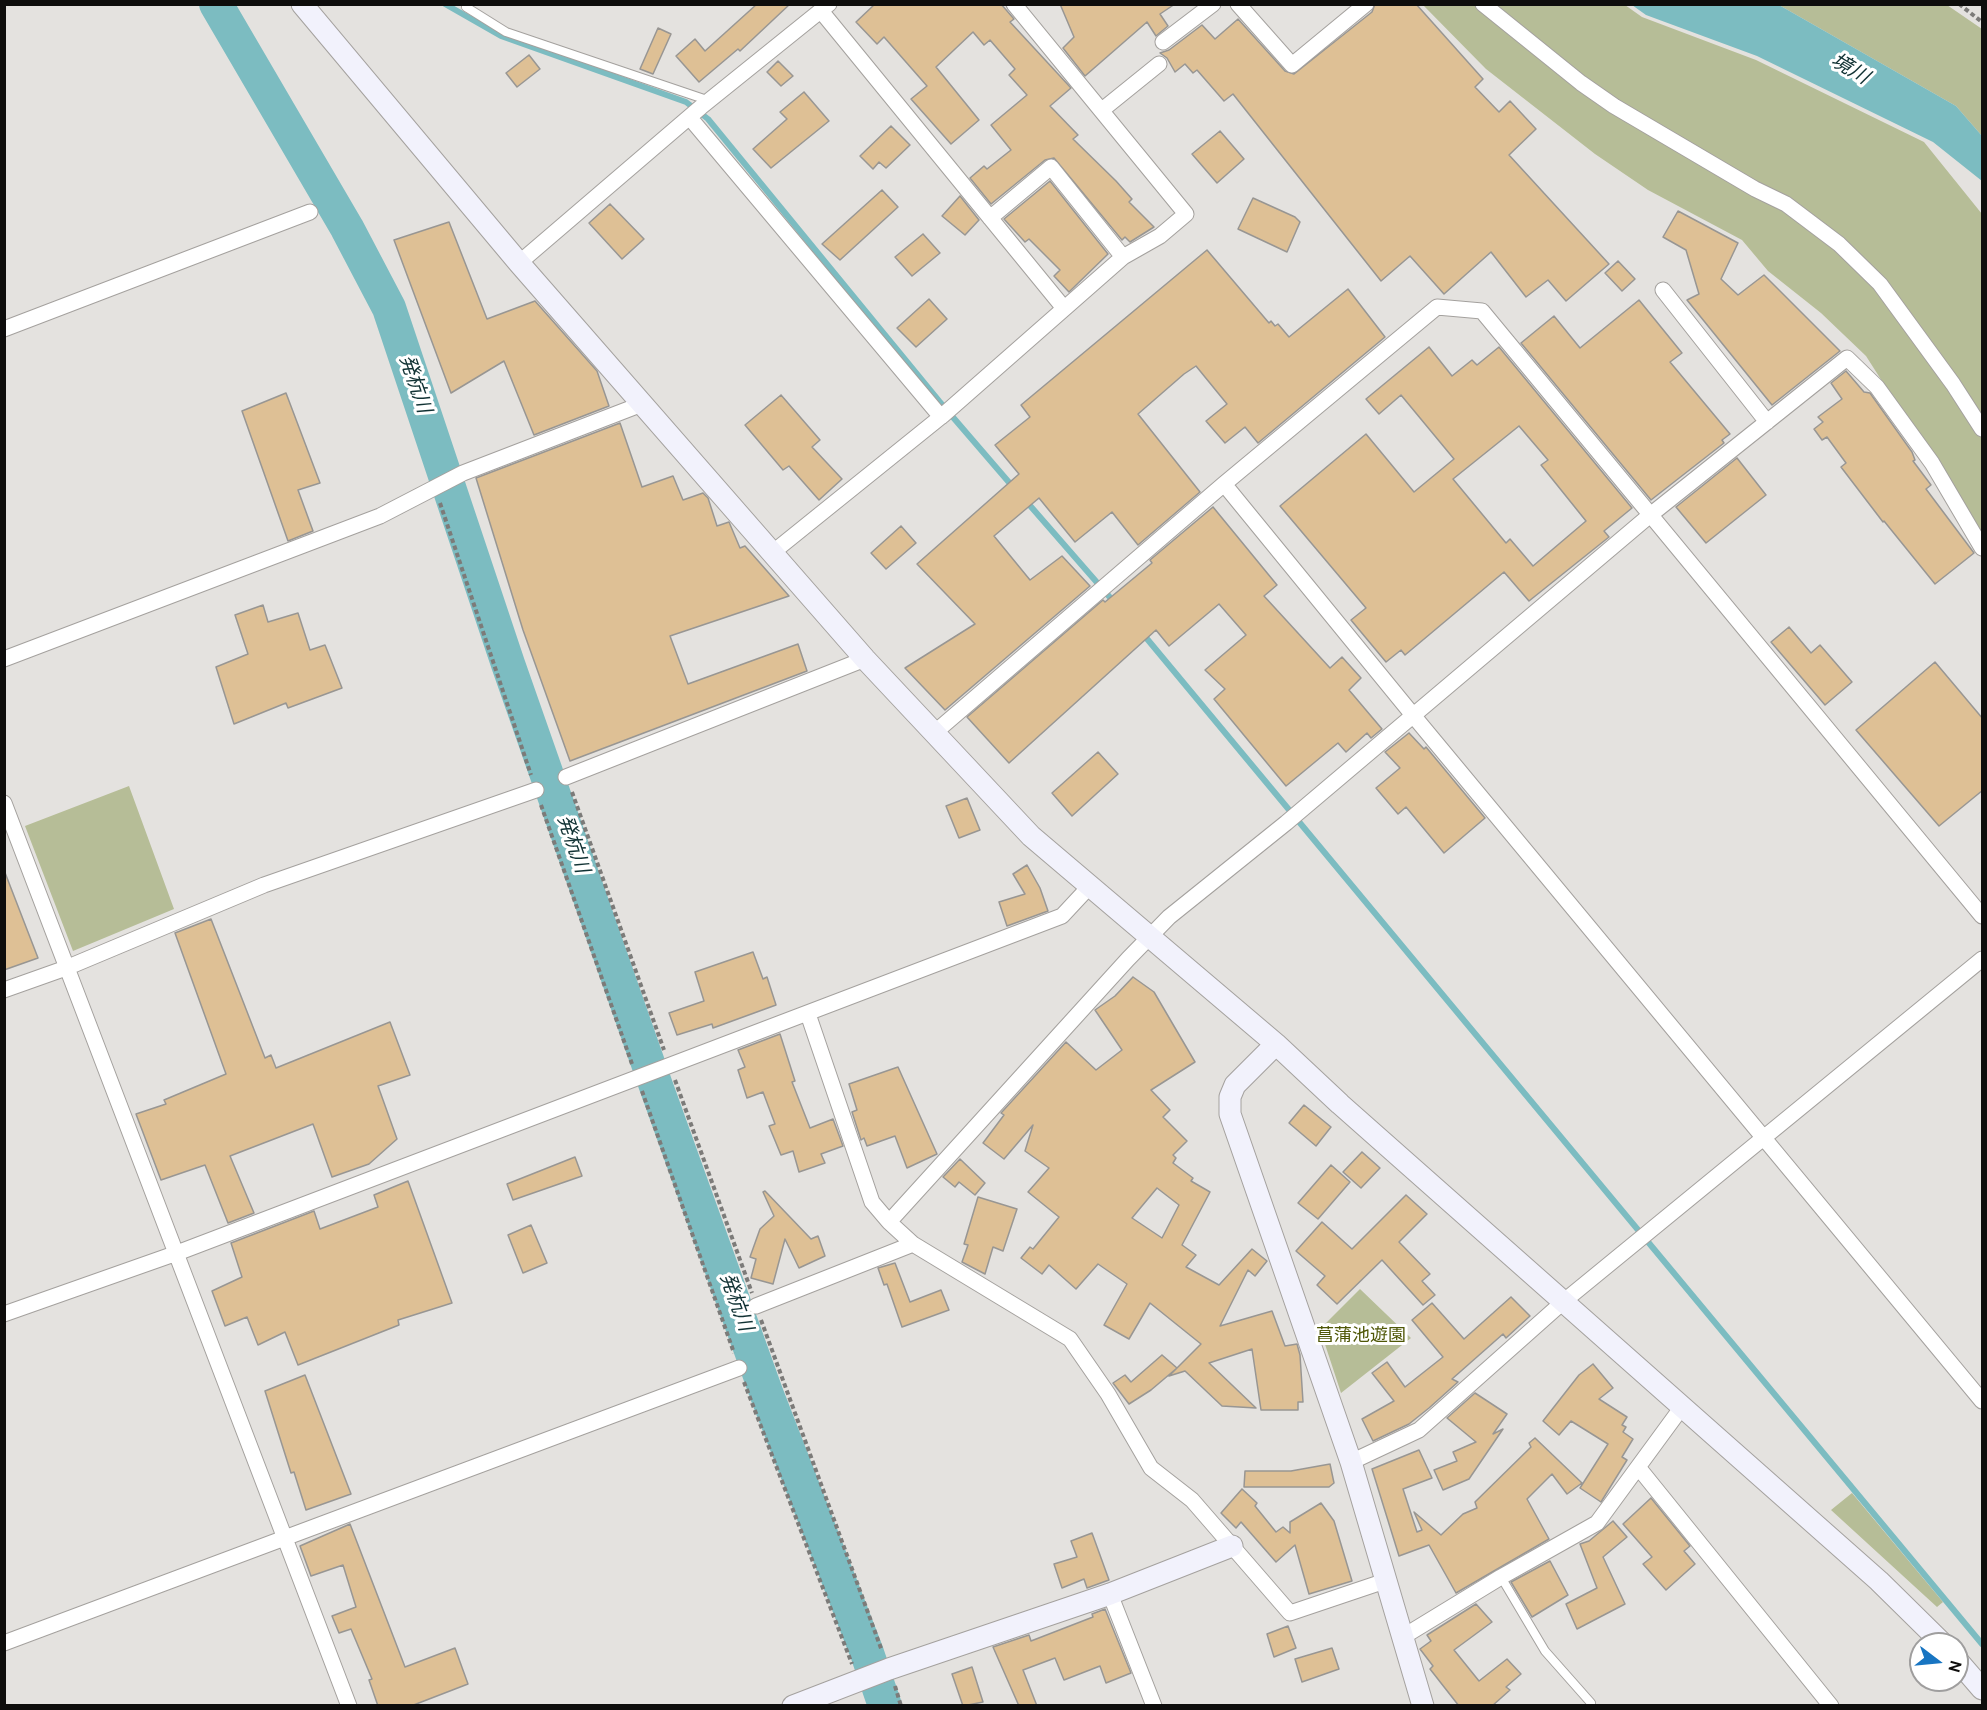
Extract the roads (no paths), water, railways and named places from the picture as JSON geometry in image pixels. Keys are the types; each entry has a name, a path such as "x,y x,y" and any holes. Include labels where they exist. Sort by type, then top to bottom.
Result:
{"street":[{"path":"302,4 519,262 772,553 933,734 1031,836 1276,1044 1340,1104 1879,1581 1931,1632"},
{"path":"772,553 941,416 1063,307 1123,257 1160,236 1186,214 1014,4"},
{"path":"1163,42 1213,4"},
{"path":"1238,4 1292,65 1366,4"},
{"path":"1483,4 1581,83 1614,106 1755,189 1786,204 1839,244 1880,284 1983,429"},
{"path":"519,262 822,7 1063,307"},
{"path":"1102,110 1159,64"},
{"path":"699,109 941,416"},
{"path":"990,218 1051,168 1123,257"},
{"path":"4,329 310,212"},
{"path":"1663,290 1767,422"},
{"path":"933,734 1224,484 1437,307 1482,310 1649,516 1983,916"},
{"path":"889,1222 1169,917 1286,823 1412,714 1649,516 1847,358 1877,387 1932,463 1983,548"},
{"path":"4,659 380,516 463,473 642,404"},
{"path":"1224,484 1412,714 1983,1401"},
{"path":"566,777 865,659"},
{"path":"4,990 66,968 264,885 536,790"},
{"path":"4,803 349,1706"},
{"path":"4,1314 177,1253 636,1076 808,1014 1062,916 1089,886"},
{"path":"1351,1462 1419,1430 1563,1302 1983,959"},
{"path":"808,1014 872,1202 889,1222 913,1244 1070,1339 1108,1394 1152,1468 1192,1500 1290,1613 1388,1580"},
{"path":"1276,1044 1235,1085 1230,1097 1230,1114 1351,1462 1388,1580 1401,1638 1423,1706"},
{"path":"756,1306 913,1244"},
{"path":"4,1643 739,1368"},
{"path":"1401,1638 1501,1577 1597,1523 1682,1407"},
{"path":"1638,1467 1831,1706"},
{"path":"793,1706 889,1669 1110,1594 1232,1546"},
{"path":"1110,1594 1154,1706"},
{"path":"1969,1673 1983,1689"}],"lane":[{"path":"466,7 506,32 699,109"},
{"path":"1501,1577 1545,1652 1591,1703"}],"water":[{"name":"境川","path":"1632,5 1779,5 1956,106 1982,136 1982,181 1933,142 1757,56 1646,15"}],"waterway":[{"name":"発杭川","path":"216,4 347,228 389,308 508,664 656,1086 767,1395 867,1653 885,1706"},
{"path":"445,4 501,36 686,102 708,119 939,401 1013,487"},
{"path":"1026,501 1114,602"},
{"path":"1143,634 1982,1644"}],"park label":[{"name":"菖蒲池遊園","path":"1361,1336"}]}
